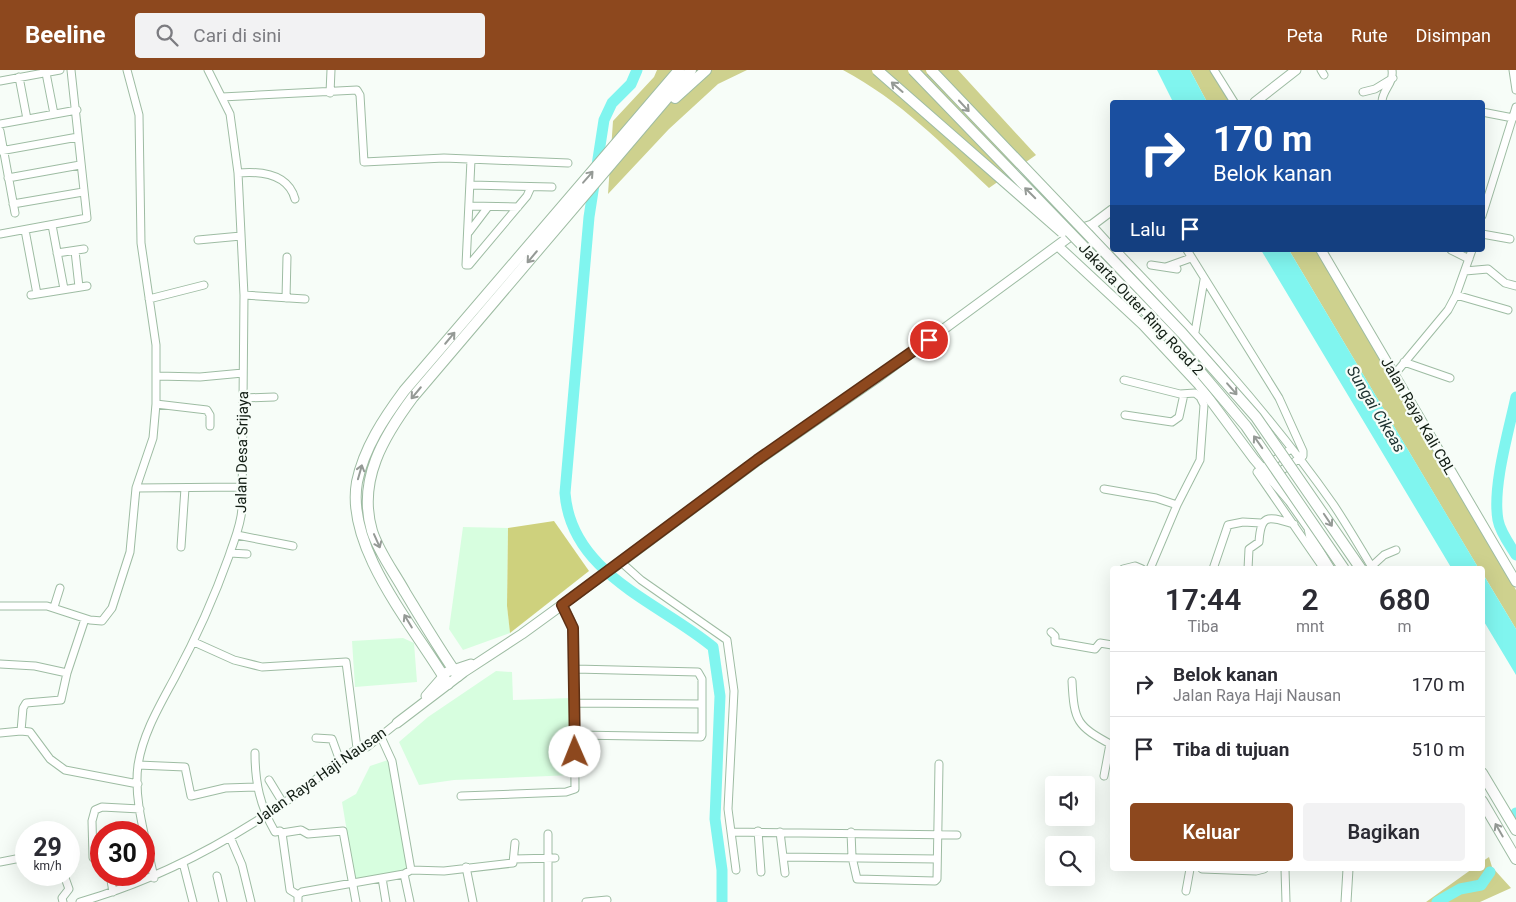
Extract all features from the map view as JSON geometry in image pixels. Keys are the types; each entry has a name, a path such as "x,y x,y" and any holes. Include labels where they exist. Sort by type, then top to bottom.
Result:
{"highway":[{"path":"456,673 379,547 370,520 368,487 378,453 390,429 490,299 678,70"},
{"path":"446,680 367,550 358,521 357,483 368,448 389,411 633,139 692,70"},
{"path":"633,139 706,70"},
{"path":"877,70 1044,218 1106,268"},
{"name":"Jakarta Outer Ring Road 2","path":"913,70 965,126 1106,268 1170,336 1246,426 1342,566"},
{"name":"Jakarta Outer Ring Road 2","path":"931,70 1182,333 1256,417 1359,566"},
{"path":"1485,778 1516,830"},
{"path":"1485,807 1516,859"}],"main road":[{"path":"1258,100 1296,70"},
{"name":"Jalan Raya Haji Nausan","path":"397,723 446,680 497,650 562,605 757,460 877,378 1059,247 1080,229 1092,225 1110,212"},
{"path":"1059,247 1143,325 1262,468 1268,480 1309,528 1311,538 1328,566"},
{"name":"Jalan Raya Kali CBL","path":"1325,252 1394,375 1516,582"},
{"path":"1346,902 1348,871"}],"street":[{"path":"0,81 60,70"},
{"path":"0,234 87,218 80,165 77,110 71,70"},
{"path":"0,606 31,604 54,608 85,619 102,621 112,608 130,552 136,488 153,438 157,376 156,345 141,235 139,115 127,70"},
{"name":"Jalan Desa Srijaya","path":"142,821 138,765 143,745 157,711 194,642 218,588 237,535 241,518 244,295 238,174 232,122 208,70"},
{"path":"330,93 331,70"},
{"path":"1214,70 1233,100"},
{"path":"1383,100 1393,78 1392,70"},
{"path":"1514,70 1516,90"},
{"path":"46,73 54,114"},
{"path":"19,77 27,119"},
{"path":"1363,92 1375,89 1393,78"},
{"path":"222,97 330,93 356,90 359,92 364,162 444,158 568,164"},
{"path":"1485,202 1516,107"},
{"path":"0,124 77,110"},
{"path":"1485,113 1513,118"},
{"path":"0,131 2,151 15,212"},
{"path":"2,151 78,138"},
{"path":"471,160 466,264 468,266 518,207 528,194 530,187"},
{"path":"8,178 80,165"},
{"path":"238,174 255,172 277,178 288,185 295,199"},
{"path":"471,185 552,187"},
{"path":"13,204 83,192"},
{"path":"470,206 518,207"},
{"path":"468,232 488,206"},
{"path":"52,225 64,289"},
{"path":"1092,225 1110,244"},
{"path":"25,230 34,295 87,286"},
{"path":"1485,235 1510,239"},
{"path":"198,240 241,236"},
{"path":"56,253 84,249"},
{"path":"75,250 78,287"},
{"path":"1118,252 1195,332 1291,448 1334,506 1371,566"},
{"path":"1188,252 1279,398 1303,451 1304,454 1299,459 1268,480 1322,566"},
{"path":"1455,252 1469,260"},
{"path":"1394,375 1448,310 1456,295 1471,252"},
{"path":"286,298 287,257"},
{"path":"1166,267 1192,258"},
{"path":"1151,266 1177,269"},
{"path":"1465,271 1488,269 1505,283 1516,286"},
{"path":"1195,332 1204,280"},
{"path":"149,299 204,286"},
{"path":"244,295 305,299"},
{"path":"1456,295 1508,310"},
{"path":"1404,362 1450,378"},
{"path":"157,376 243,373"},
{"path":"1124,380 1184,394 1197,389 1204,406 1200,460 1177,505 1151,566"},
{"path":"1125,415 1168,423 1175,422 1180,413 1184,394"},
{"path":"243,398 274,397"},
{"path":"156,404 207,410 210,415 210,426"},
{"path":"1262,468 1291,448"},
{"path":"136,488 242,487"},
{"path":"181,547 185,488"},
{"path":"1104,489 1156,498 1177,505"},
{"path":"1214,566 1228,525 1261,523 1270,518 1294,524"},
{"path":"1248,566 1249,549 1259,542 1261,523"},
{"path":"237,535 293,546"},
{"path":"1374,566 1384,556 1396,550"},
{"path":"230,554 247,554"},
{"path":"619,563 727,640 734,691 728,809 736,870"},
{"path":"54,608 60,588"},
{"path":"461,796 572,791 576,786 573,628 562,605"},
{"path":"21,731 24,705 31,702 59,701 63,697 67,673 85,619"},
{"path":"1051,632 1055,636 1056,642 1095,649 1100,644 1110,645"},
{"path":"194,642 234,660 262,667 346,662 357,748"},
{"path":"0,664 35,666 67,673"},
{"path":"575,669 695,671 700,674 702,679 700,737 575,735"},
{"path":"1072,681 1074,708 1078,720 1090,733 1110,744"},
{"path":"574,704 701,704"},
{"name":"Jalan Raya Haji Nausan","path":"155,877 230,837 283,804 357,748 367,747 397,723"},
{"path":"0,732 30,732 57,766 64,770 138,784"},
{"path":"316,738 332,739 340,761"},
{"path":"380,738 392,761 408,872 410,902"},
{"path":"1104,776 1110,749"},
{"path":"255,753 257,787 265,815 275,832 280,830 282,833 301,830 308,834 342,830 356,902"},
{"path":"851,832 855,877 859,879 935,882 939,764"},
{"path":"138,765 185,767 191,796 224,788 257,787"},
{"path":"269,780 283,804"},
{"path":"92,821 95,810 102,807 140,809"},
{"path":"758,831 761,872"},
{"path":"732,832 851,832 957,835"},
{"path":"780,832 785,873"},
{"path":"282,833 289,888 298,898 305,892 408,872 444,871 514,863 515,843"},
{"path":"548,834 551,858 548,902"},
{"path":"230,837 242,865 251,902"},
{"path":"783,857 937,859"},
{"path":"514,859 551,858"},
{"path":"0,862 15,859"},
{"path":"183,863 193,902"},
{"path":"466,867 473,902"},
{"path":"1186,891 1190,871"},
{"path":"1286,871 1286,902"},
{"path":"217,876 223,902"},
{"path":"382,878 386,902"},
{"path":"63,902 62,898 69,889 68,886"},
{"path":"112,886 113,892"},
{"name":"Jalan Raya Haji Nausan","path":"80,902 131,886"},
{"path":"586,902 607,900"}],"shaded area":[{"path":"657,70 747,70 718,84 669,129 608,194 613,121 654,77"},
{"path":"843,70 958,70 1036,155 989,188 902,109 884,95"},
{"path":"1190,70 1213,70 1232,100 1206,100"},
{"path":"1290,252 1322,252 1468,501 1516,590 1516,629 1485,577 1485,566 1477,566"},
{"path":"463,527 508,528 507,606 510,633 463,650 449,629"},
{"path":"403,638 414,643 417,682 355,687 352,641"},
{"path":"496,671 512,672 513,700 571,698 573,775 454,780 419,785 399,742 428,717"},
{"path":"388,760 408,869 355,880 342,802 356,794 370,766"},
{"path":"1489,857 1492,867 1511,888 1480,902 1426,902 1469,871 1485,871 1485,860"}],"green space":[{"path":"554,521 589,571 510,633 507,606 508,528"}],"water":[{"path":"1157,70 1190,70 1206,100 1172,100"},
{"name":"Sungai Cikeas","path":"1262,252 1290,252 1477,566 1450,566"},
{"path":"1485,577 1516,629 1516,675 1485,623"}],"waterway":[{"path":"637,70 631,84 612,103 604,120 589,217 565,493 571,521 583,545 600,565 621,584 713,647 720,696 715,819 722,870 722,902"},
{"path":"1516,397 1502,458 1497,492 1498,520 1505,538 1516,555"},
{"path":"1437,902 1460,889 1481,885 1490,872"}],"route":[{"path":"575,752 573,628 569,616 562,605 757,460 929,340"}]}
